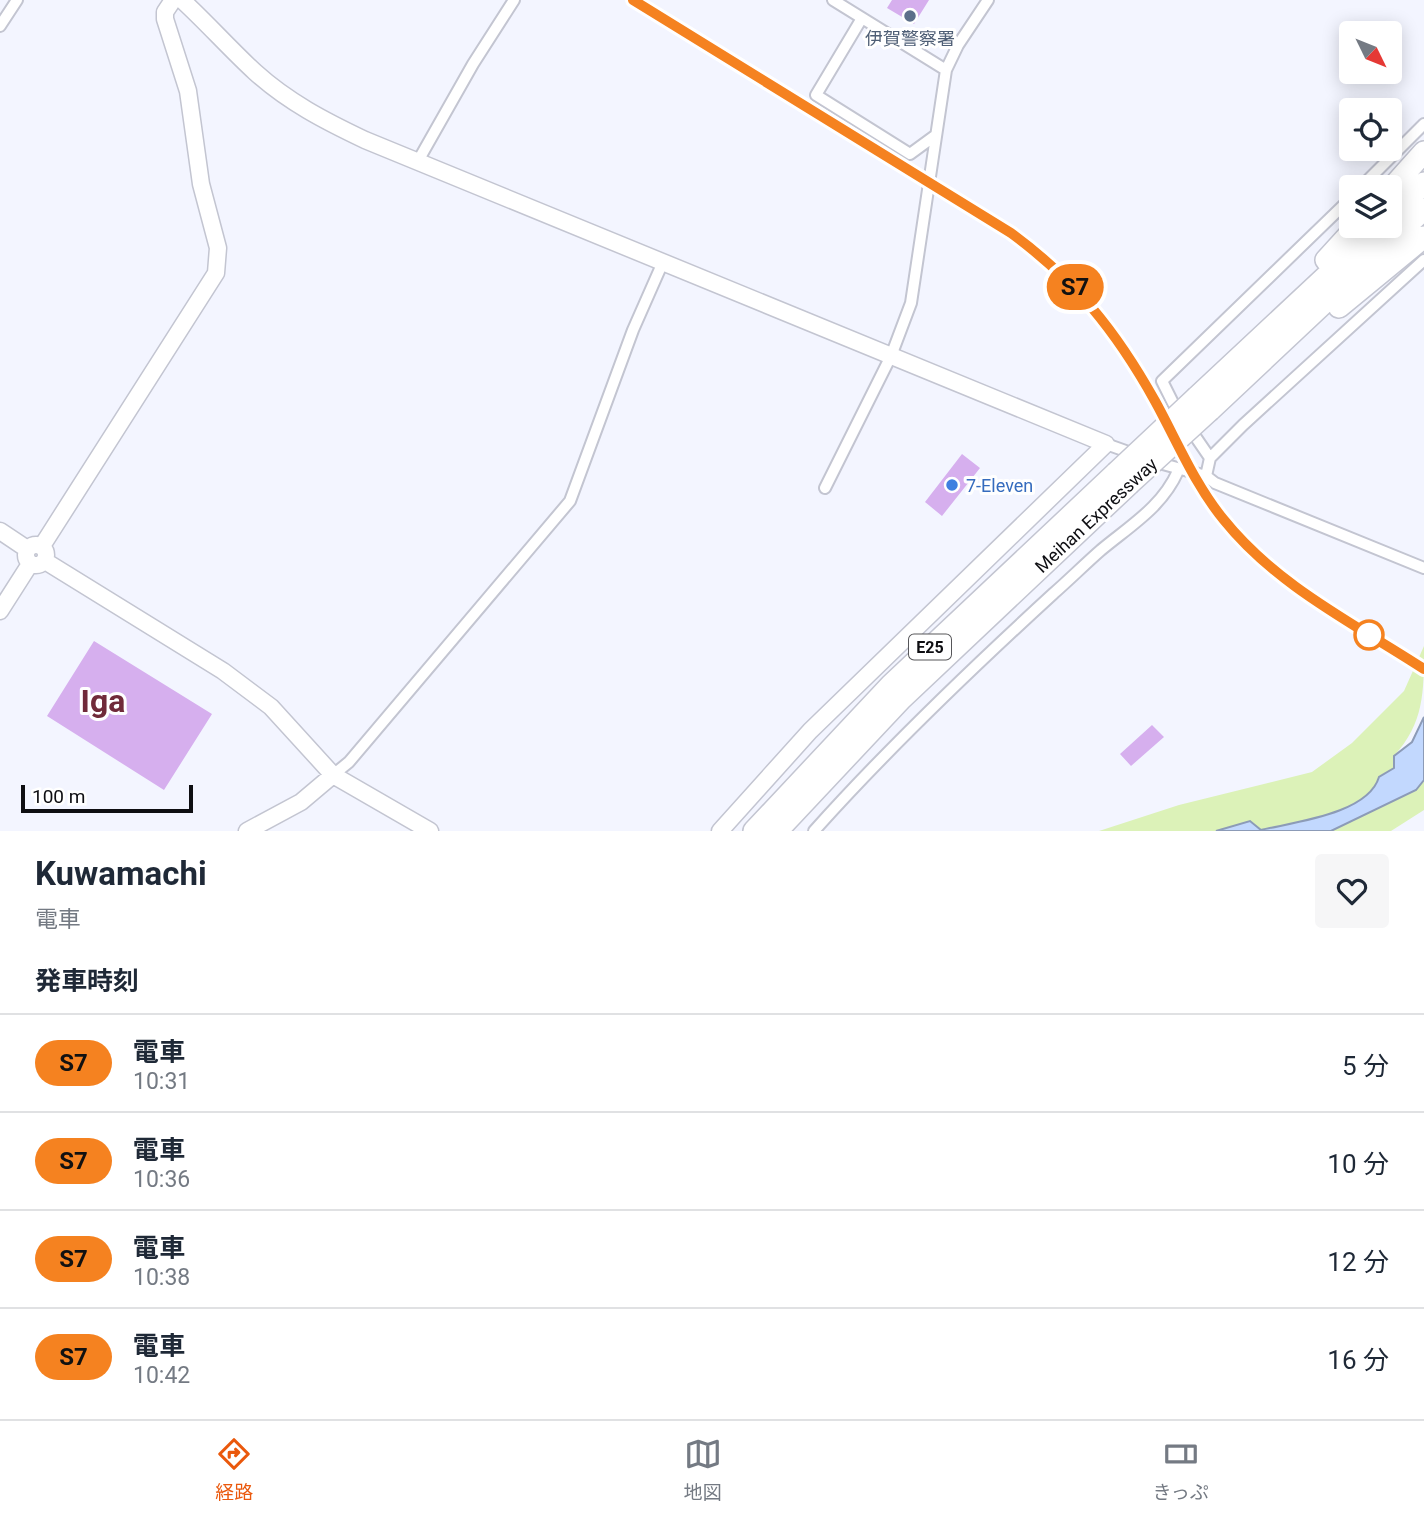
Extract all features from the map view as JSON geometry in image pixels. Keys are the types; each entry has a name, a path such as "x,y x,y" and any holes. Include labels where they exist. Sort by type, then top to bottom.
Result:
{"highway":[{"path":"1402,177 1424,152"},
{"path":"1402,205 1424,183"},
{"name":"Meihan Expressway","path":"754,831 891,685 1424,209"},
{"path":"1204,403 1424,237"},
{"path":"1204,403 1347,238"},
{"name":"Meihan Expressway","path":"1204,403 1368,238"},
{"name":"Meihan Expressway","path":"777,831 853,747 1122,479"}],"street":[{"path":"0,26 17,0"},
{"path":"0,611 216,272 218,248 201,184 188,91 165,19 165,12 173,0"},
{"path":"182,0 257,74 285,96 331,124 1106,444 1178,471 1206,476 1215,483 1424,568"},
{"path":"418,161 473,64 514,0"},
{"path":"833,0 946,70"},
{"path":"825,488 891,356 911,303 946,70 958,45 988,0"},
{"path":"862,18 816,95 910,154 936,135"},
{"path":"1373,175 1424,124"},
{"path":"1210,458 1175,407 1162,381 1339,210"},
{"path":"1206,476 1210,458 1424,260"},
{"path":"247,831 300,802 349,762 570,502 633,330 663,262"},
{"path":"720,831 810,731 1106,444"},
{"path":"814,831 864,776 978,663 1100,551 1157,505 1167,495 1178,471"},
{"path":"0,531 253,692 333,775 430,831"}],"green space":[{"path":"1424,646 1424,678 1417,719 1404,744 1394,756 1394,768 1379,776 1372,789 1346,808 1261,830 1250,821 1216,831 1099,831 1179,805 1312,772 1352,743 1404,691"},
{"path":"1424,780 1424,810 1391,831 1331,831 1416,790"}],"water":[{"path":"1424,717 1424,780 1416,790 1331,831 1216,831 1250,821 1261,830 1292,824 1346,808 1361,800 1372,790 1379,777 1394,768 1394,756 1412,742"}],"building":[{"name":"伊賀警察署","path":"892,0 929,0 914,24 887,8"},
{"name":"7-Eleven","path":"962,454 980,468 942,516 925,502"},
{"path":"94,641 212,714 164,790 47,716"},
{"path":"1152,725 1164,737 1131,766 1120,754"}],"railway":[{"path":"633,0 1039,253 1057,269 1104,322 1143,382 1204,493 1246,544 1293,585 1424,669"}],"train":[{"name":"S7","path":"633,0 1011,233 1039,253 1064,275 1095,310 1131,359 1192,473 1224,520 1261,559 1301,591 1424,669"}],"place":[{"name":"伊賀警察署","path":"910,16"},
{"name":"7-Eleven","path":"952,485"}],"district":[{"name":"Iga","path":"103,701"}]}
